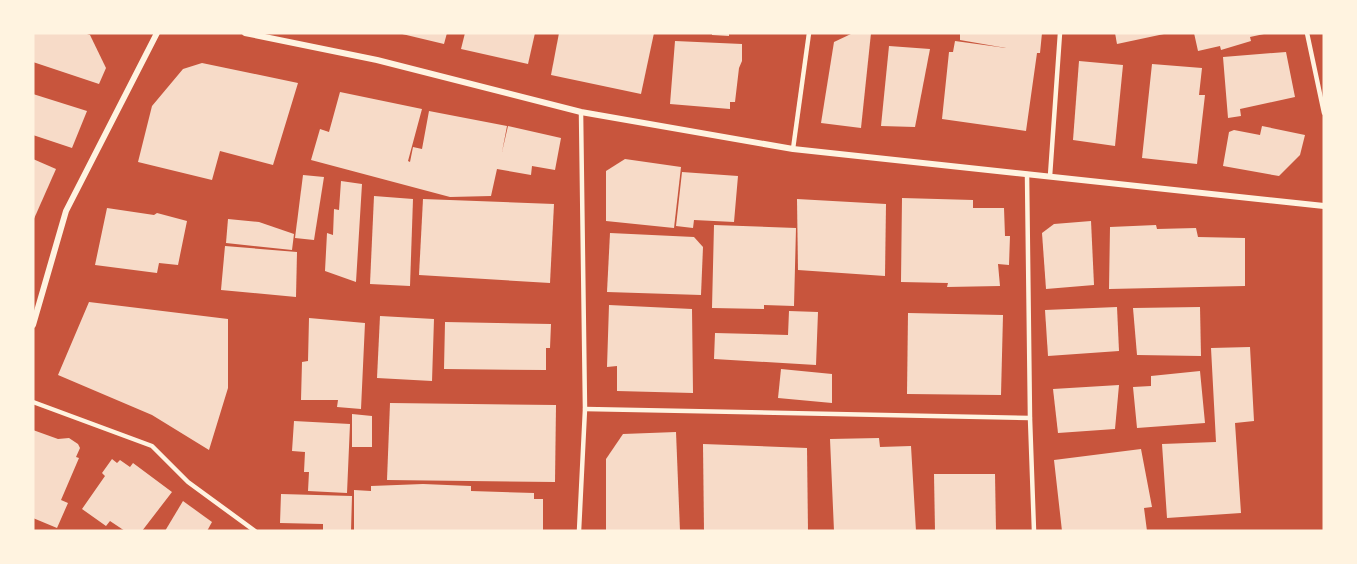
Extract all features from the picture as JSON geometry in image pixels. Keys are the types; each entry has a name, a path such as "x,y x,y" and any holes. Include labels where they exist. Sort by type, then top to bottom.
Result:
{"street":[{"path":"34,320 66,211 157,33"},
{"path":"245,33 377,60 581,112 793,149 1324,206"}],"lane":[{"path":"793,149 809,33"},
{"path":"1050,176 1060,33"},
{"path":"1307,33 1324,113"},
{"path":"579,531 585,409 581,112"},
{"path":"1027,174 1034,531"},
{"path":"33,402 152,446 188,482 255,531"},
{"path":"585,409 1030,418"}],"building":[{"path":"33,33 90,35 106,68 99,84 33,62"},
{"path":"398,33 447,33 444,44"},
{"path":"465,33 535,33 528,64 461,49"},
{"path":"559,33 654,33 641,94 551,75"},
{"path":"712,33 729,33 729,36 712,35"},
{"path":"853,33 871,33 861,128 821,123 834,42"},
{"path":"960,33 1042,33 1026,131 942,119 949,52 953,52 955,41 1006,48 960,40"},
{"path":"1115,33 1164,33 1164,34 1117,44"},
{"path":"1194,33 1264,34 1250,37 1251,41 1221,50 1220,46 1198,51"},
{"path":"675,41 742,44 742,61 735,102 730,102 730,109 670,104"},
{"path":"889,46 930,49 915,127 881,126"},
{"path":"1286,52 1295,97 1240,109 1241,116 1228,118 1223,57"},
{"path":"1079,61 1123,65 1115,146 1073,140"},
{"path":"202,63 298,83 273,165 220,151 212,180 138,162 152,106 183,69"},
{"path":"1152,64 1202,68 1199,95 1205,95 1197,164 1142,158"},
{"path":"340,92 422,109 408,161 410,162 413,147 422,149 429,111 507,126 502,152 508,126 561,138 555,170 532,166 531,175 497,169 491,196 450,197 311,160 320,129 329,132"},
{"path":"33,94 87,111 72,148 33,135"},
{"path":"1262,126 1305,135 1300,155 1279,176 1223,166 1229,132 1234,130 1260,135"},
{"path":"33,159 56,169 33,221"},
{"path":"625,159 681,167 674,228 606,221 606,171"},
{"path":"682,172 738,176 734,222 694,220 693,228 676,226"},
{"path":"303,175 324,177 314,240 295,238"},
{"path":"341,181 362,184 356,282 325,271 327,233 333,235 334,209 339,210"},
{"path":"374,196 413,199 410,286 370,284"},
{"path":"902,198 973,200 973,208 1004,208 1005,236 1010,236 1009,265 998,264 1000,286 947,287 948,283 901,282"},
{"path":"423,199 554,204 550,283 419,275"},
{"path":"797,199 886,204 885,276 798,270"},
{"path":"107,208 154,215 157,213 187,221 178,265 159,263 157,273 95,265"},
{"path":"228,219 259,222 294,234 292,250 226,243"},
{"path":"1091,221 1094,285 1046,289 1042,233 1054,224"},
{"path":"714,225 796,228 794,306 764,305 764,309 712,308"},
{"path":"1156,225 1157,229 1196,228 1198,237 1245,238 1245,286 1109,289 1110,227"},
{"path":"610,233 694,237 703,247 701,295 607,292"},
{"path":"225,246 297,252 296,297 221,290"},
{"path":"89,302 228,319 228,388 209,450 152,415 58,375"},
{"path":"609,305 692,309 693,393 617,391 617,366 607,367"},
{"path":"1117,307 1119,351 1048,356 1045,310"},
{"path":"1200,307 1201,356 1137,355 1133,308"},
{"path":"789,311 818,312 816,365 714,359 715,333 788,335"},
{"path":"908,313 1003,315 1001,395 907,394"},
{"path":"380,316 434,319 432,381 377,378"},
{"path":"309,318 365,323 361,409 337,407 338,400 301,400 302,362 308,361"},
{"path":"445,322 551,324 550,348 546,348 546,370 444,369"},
{"path":"1250,347 1254,421 1235,423 1241,513 1167,518 1162,444 1216,442 1211,348"},
{"path":"781,369 832,374 832,403 778,398"},
{"path":"1200,371 1205,423 1137,428 1133,387 1151,386 1151,376"},
{"path":"1119,385 1115,429 1058,433 1053,389"},
{"path":"390,403 556,405 555,482 387,480"},
{"path":"352,414 372,416 372,447 352,447"},
{"path":"294,421 350,424 347,493 308,491 309,472 304,472 305,452 292,451"},
{"path":"33,430 58,439 69,438 80,448 76,457 79,458 61,500 68,503 57,528 33,518"},
{"path":"676,432 680,531 606,531 606,459 623,434"},
{"path":"879,438 880,447 911,446 916,531 834,531 830,439"},
{"path":"703,444 807,448 808,531 704,531"},
{"path":"1141,449 1152,507 1144,508 1147,531 1062,531 1054,460"},
{"path":"112,459 117,463 120,460 130,467 133,463 172,492 142,531 125,531 110,521 106,526 82,509 105,476 102,473"},
{"path":"934,474 995,474 996,531 935,531"},
{"path":"423,484 471,486 471,491 534,493 534,499 543,499 543,531 354,531 354,490 371,491 371,486"},
{"path":"281,494 352,496 351,531 323,531 323,524 280,523"},
{"path":"183,501 212,522 207,531 165,531"}]}
